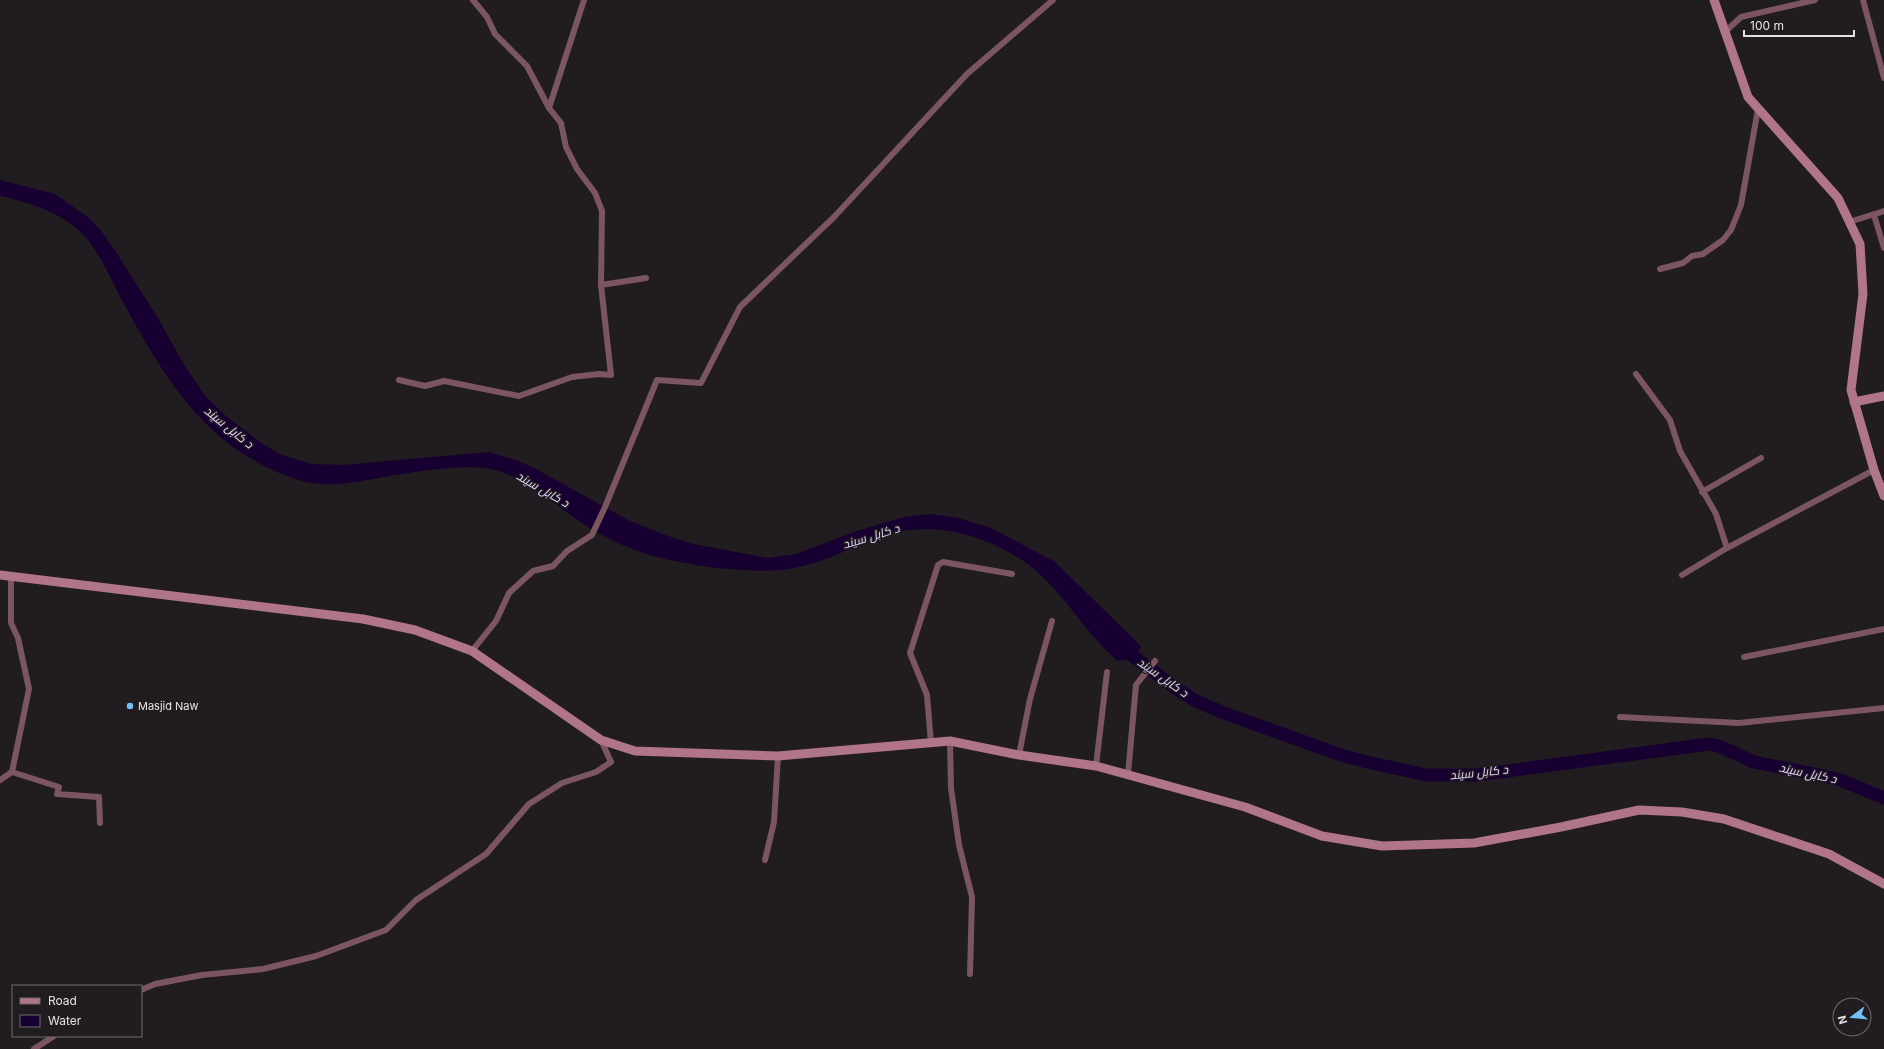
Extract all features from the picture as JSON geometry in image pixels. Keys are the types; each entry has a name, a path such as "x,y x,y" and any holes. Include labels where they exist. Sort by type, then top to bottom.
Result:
{"main road":[{"path":"1714,0 1748,97 1838,198 1860,244 1864,294 1851,390 1874,470 1884,496"},
{"path":"1854,402 1884,396"},
{"path":"0,575 363,619 415,630 472,650 601,740 635,751 778,756 950,741 1019,755 1096,766 1245,807 1322,836 1382,846 1474,843 1561,827 1639,810 1682,812 1724,819 1829,854 1884,884"}],"street":[{"path":"399,380 425,386 444,381 519,396 572,377 599,374 611,375 601,285 602,211 595,193 577,168 566,147 561,123 549,108 527,66 495,34 487,17 473,0"},
{"path":"549,108 584,0"},
{"path":"472,650 496,622 509,593 533,571 553,566 567,551 592,535 657,380 701,383 740,307 834,217 967,74 1053,0"},
{"path":"1726,32 1741,17 1815,0"},
{"path":"1863,0 1884,78"},
{"path":"1660,269 1683,263 1692,256 1703,254 1723,240 1731,230 1741,205 1758,109"},
{"path":"1849,222 1884,211"},
{"path":"1874,214 1884,248"},
{"path":"601,285 646,278"},
{"path":"1636,374 1670,420 1680,451 1702,492 1716,514 1727,548"},
{"path":"1702,492 1761,458"},
{"path":"1682,575 1727,548 1874,470"},
{"path":"931,743 927,695 910,654 938,565 943,562 1012,574"},
{"path":"0,780 12,772 29,689 18,638 11,623 11,576"},
{"path":"1019,755 1030,699 1052,621"},
{"path":"1744,657 1884,629"},
{"path":"1128,774 1136,685 1155,661"},
{"path":"1096,766 1107,672"},
{"path":"1620,717 1739,723 1884,708"},
{"path":"142,990 155,984 202,975 271,967 316,956 386,930 416,900 486,854 529,804 562,783 596,772 610,762 601,740"},
{"path":"950,741 951,788 959,845 972,897 970,974"},
{"path":"765,860 774,822 778,756"},
{"path":"12,772 59,787 57,794 99,797 100,823"},
{"path":"34,1049 52,1037"}],"water":[{"path":"0,180 55,194 89,218 102,232 116,252 158,318 184,365 206,397 227,417 264,445 282,455 311,464 343,465 489,452 516,460 534,468 630,521 668,536 693,544 768,558 796,554 854,532 904,517 931,514 958,518 991,528 1055,562 1141,646 1135,658 1118,661 1093,636 1049,583 1036,571 1022,560 1006,551 972,536 954,532 936,529 900,531 871,540 805,566 763,571 728,569 661,558 620,544 582,523 523,482 511,475 498,471 484,468 459,467 421,471 352,483 319,484 298,480 266,467 239,451 215,432 194,411 175,387 140,333 103,263 88,240 80,231 59,216 48,211 24,202 0,196"}],"waterway":[{"name":"د کابل سيند","path":"1121,647 1171,685 1196,701 1224,713 1341,755 1426,775 1477,775 1709,744 1719,746 1754,762 1838,779 1884,798"}],"place":[{"name":"Masjid Naw","path":"130,706"}]}
